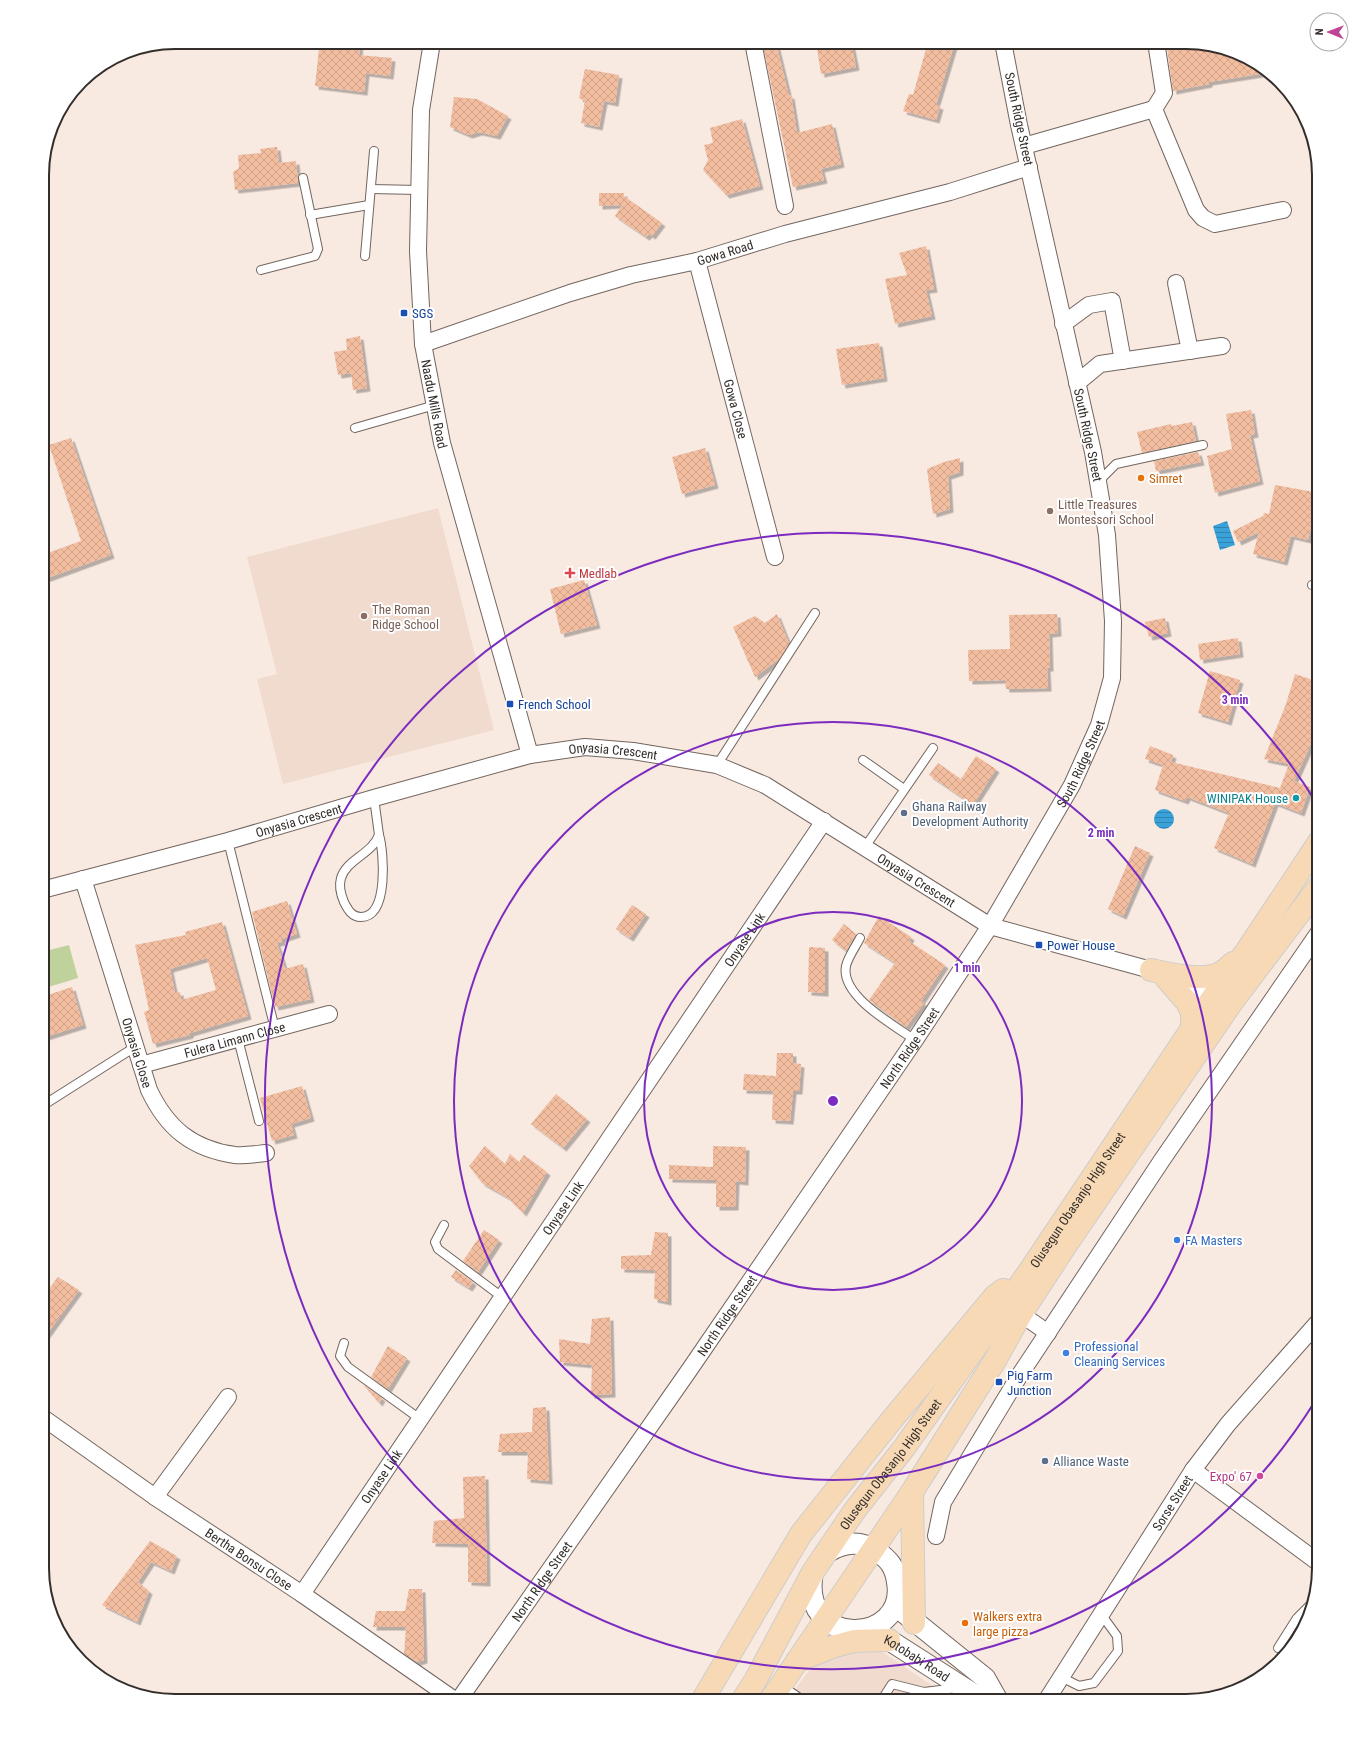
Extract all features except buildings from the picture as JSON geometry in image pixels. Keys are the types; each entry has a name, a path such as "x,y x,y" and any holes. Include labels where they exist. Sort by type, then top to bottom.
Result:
{"main road":[{"name":"Olusegun Obasanjo High Street","path":"776,1693 872,1548 912,1492 994,1362 1021,1314 1223,998 1246,952 1312,853"},
{"name":"Olusegun Obasanjo High Street","path":"746,1694 813,1572 828,1552 855,1510 904,1448 1031,1269 1192,1029 1223,998 1312,896"},
{"path":"1159,974 1209,977 1220,973 1246,952"},
{"path":"1159,974 1187,1002 1192,1013 1192,1029"},
{"path":"706,1694 800,1534 890,1422 996,1296 1031,1269"},
{"path":"912,1492 914,1622"},
{"path":"797,1661 832,1647 854,1641 889,1640"}],"street":[{"name":"Naadu Mills Road","path":"431,49 421,110 418,251 423,344 442,443 530,755"},
{"path":"754,49 785,206"},
{"name":"South Ridge Street","path":"990,926 1072,785 1099,725 1112,678 1113,621 1107,543 1098,482 1024,146 1004,49"},
{"path":"1024,146 1154,109 1164,93 1157,49"},
{"path":"1154,109 1196,210 1203,218 1215,224 1283,210"},
{"name":"Gowa Road","path":"423,344 570,293 631,275 697,261 785,234 950,192 1029,168"},
{"name":"Gowa Close","path":"697,261 775,557"},
{"path":"1176,283 1190,351"},
{"path":"1063,324 1089,305 1112,301 1123,360"},
{"path":"1077,382 1100,364 1222,346"},
{"name":"Onyasia Crescent","path":"49,888 228,841 374,798 530,755 585,746 640,752 717,765 765,785 990,926 1159,974 1223,998"},
{"name":"Onyase Link","path":"302,1594 824,821"},
{"name":"Onyasia Close","path":"83,879 149,1090 159,1110 185,1136 204,1148 236,1155 266,1153"},
{"name":"North Ridge Street","path":"462,1694 690,1369 915,1040 990,926"},
{"path":"936,1536 940,1509 949,1492 1048,1333 1162,1160 1312,942"},
{"name":"Fulera Limann Close","path":"141,1065 329,1014"},
{"path":"1021,1314 1048,1333"},
{"name":"Sorse Street","path":"1050,1694 1193,1470 1228,1424 1312,1329"},
{"path":"155,1497 228,1397"},
{"name":"Bertha Bonsu Close","path":"49,1422 155,1497 302,1594 447,1694"},
{"path":"1193,1470 1312,1558"},
{"name":"Olusegun Obasanjo High Street","path":"828,1552 839,1545 852,1543 865,1545 888,1558 896,1572 898,1588 895,1605"},
{"path":"813,1572 811,1585 812,1598 817,1610 825,1620 850,1631 864,1630 877,1625 888,1616 895,1605 914,1622 985,1678 994,1694"},
{"name":"Kotobabi Road","path":"864,1630 889,1640 961,1688 974,1694"}],"lane":[{"path":"365,256 374,151"},
{"path":"261,270 315,256 318,250 303,178"},
{"path":"371,189 419,190"},
{"path":"310,215 369,205"},
{"path":"355,428 435,405"},
{"path":"1098,482 1116,464 1203,445"},
{"path":"717,765 815,613"},
{"path":"865,847 932,748"},
{"path":"863,760 904,789"},
{"path":"374,798 379,835 382,845 383,884 379,901 373,912 365,917 357,917 349,912 341,895 341,879 346,869 372,847 379,835"},
{"path":"228,841 275,1029"},
{"path":"860,938 846,966 848,984 862,1001 915,1040"},
{"path":"238,1039 259,1121"},
{"path":"49,1101 135,1046"},
{"path":"444,1225 435,1242 438,1249 502,1297"},
{"path":"344,1343 340,1356 348,1367 420,1419"},
{"path":"1278,1648 1297,1618 1304,1611"},
{"path":"1061,1677 1080,1686 1094,1683 1118,1651 1117,1636 1101,1614"},
{"path":"886,1694 892,1684 924,1692 961,1688"}],"shaded area":[{"name":"The Roman Ridge School","path":"438,508 494,730 283,784 257,679 277,674 247,557"},
{"path":"849,1647 875,1647 945,1694 792,1694 810,1669"}],"green space":[{"path":"69,945 78,978 49,987 49,950"}],"water":[{"path":"1227,521 1235,545 1220,550 1213,526"},
{"path":"1164,809 1171,812 1174,819 1171,826 1164,829 1157,826 1154,819 1157,812"}],"place":[{"name":"SGS","path":"404,313"},
{"name":"Simret","path":"1141,478"},
{"name":"Little Treasures Montessori School","path":"1050,511"},
{"name":"Medlab","path":"570,573"},
{"name":"The Roman Ridge School","path":"364,616"},
{"name":"French School","path":"510,704"},
{"name":"WINIPAK House","path":"1296,798"},
{"name":"Ghana Railway Development Authority","path":"904,813"},
{"name":"Power House","path":"1039,945"},
{"name":"FA Masters","path":"1177,1240"},
{"name":"Professional Cleaning Services","path":"1066,1353"},
{"name":"Pig Farm Junction","path":"999,1382"},
{"name":"Alliance Waste","path":"1045,1461"},
{"name":"Expo' 67","path":"1260,1476"},
{"name":"Walkers extra large pizza","path":"965,1623"}]}
